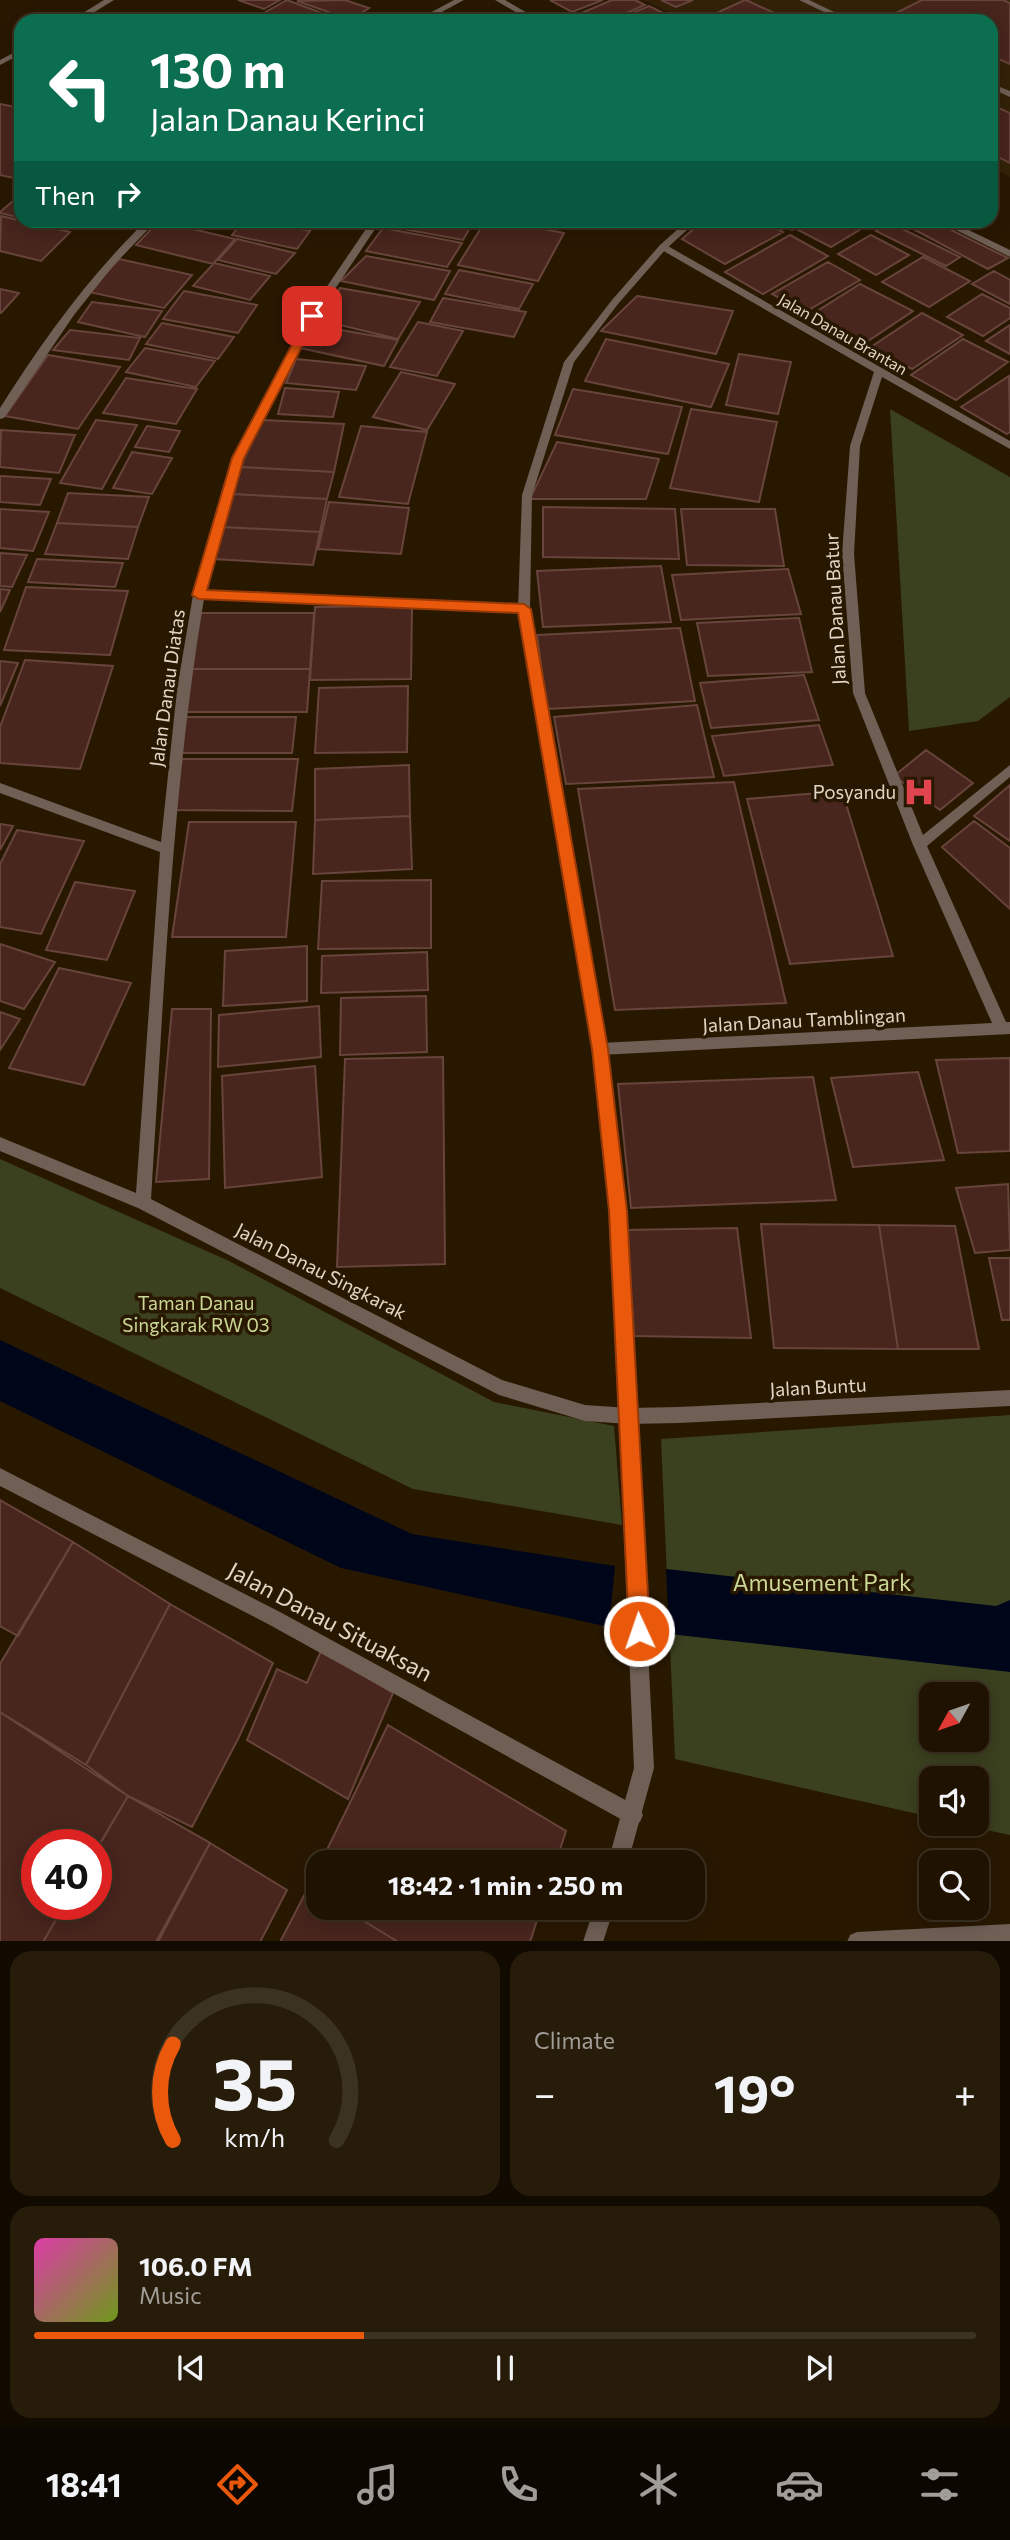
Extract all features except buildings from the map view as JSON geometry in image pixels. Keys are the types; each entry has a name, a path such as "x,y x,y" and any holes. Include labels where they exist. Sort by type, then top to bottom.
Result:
{"street":[{"path":"86,14 110,0"},
{"path":"433,14 460,0"},
{"path":"499,0 524,14"},
{"path":"803,0 834,14"},
{"path":"0,416 48,340 145,228"},
{"name":"Jalan Danau Diatas","path":"144,1203 167,849 183,689 199,595 238,458 312,316 372,228"},
{"path":"622,1850 643,1768 643,1714 618,1211 600,1049 524,609 527,495 569,362 615,302 663,247 685,228"},
{"path":"956,228 1010,254"},
{"name":"Jalan Danau Brantan","path":"663,247 878,373 1010,446"},
{"name":"Jalan Danau Batur","path":"878,373 855,446 848,554 859,693 920,845 1006,1028"},
{"path":"199,595 524,609"},
{"path":"920,845 1010,770"},
{"path":"0,788 167,849"},
{"name":"Jalan Danau Tamblingan","path":"600,1049 1006,1028"},
{"name":"Jalan Danau Singkarak","path":"0,1144 144,1203 499,1387 585,1413 629,1416"},
{"name":"Jalan Buntu","path":"629,1416 1010,1398"},
{"name":"Jalan Danau Situaksan","path":"0,1477 274,1618 633,1815"},
{"path":"593,1941 600,1920"},
{"path":"857,1941 1010,1934"}],"shaded area":[{"path":"643,0 1010,0 1010,177 998,171 998,14 672,14"}],"green space":[{"path":"890,409 1010,477 1010,697 978,721 909,731"},
{"name":"Taman Danau Singkarak RW 03","path":"0,1159 229,1261 494,1402 614,1426 622,1525 413,1489 0,1288"},
{"name":"Amusement Park","path":"1010,1415 1010,1835 989,1831 989,1766 919,1766 919,1814 675,1759 661,1439"}],"water":[{"path":"0,1340 412,1534 615,1566 609,1627 341,1568 0,1401"},
{"path":"666,1569 996,1606 1010,1600 1010,1672 669,1634"}],"place":[{"name":"Posyandu","path":"919,792"}],"route":[{"path":"312,316 238,458 199,595 524,609 600,1049 618,1211 639,1631"}]}
